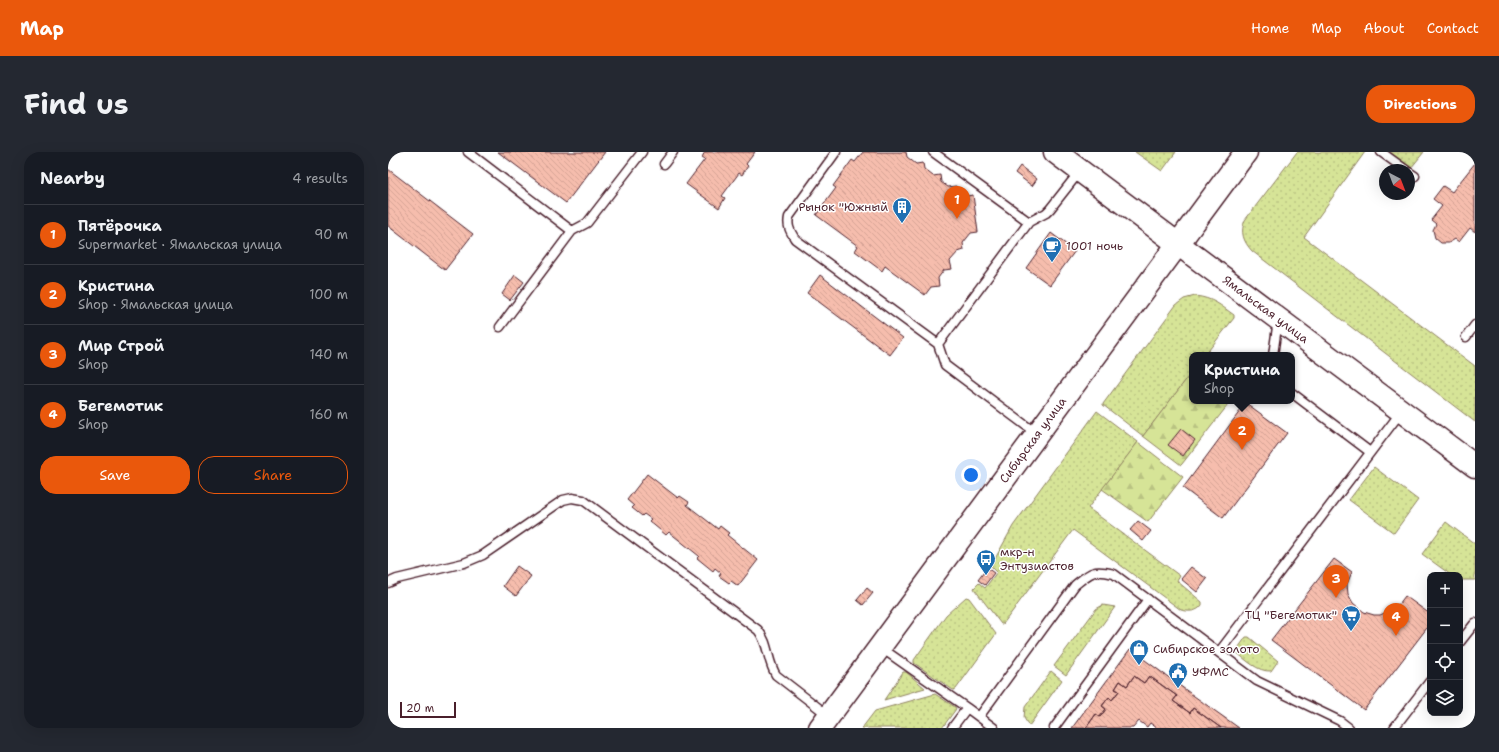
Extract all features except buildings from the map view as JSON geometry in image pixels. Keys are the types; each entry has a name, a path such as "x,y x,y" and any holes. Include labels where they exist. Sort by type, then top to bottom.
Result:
{"main road":[{"name":"Ямальская улица","path":"1056,152 1475,466"},
{"name":"Сибирская улица","path":"824,722 1246,152"}],"lane":[{"path":"468,152 572,231"},
{"path":"500,327 572,231 587,223 642,152"},
{"path":"664,164 673,152"},
{"path":"836,152 788,217 787,225 790,232 796,239 938,344 945,365 1037,434"},
{"path":"933,152 1029,222"},
{"path":"1381,152 1398,164"},
{"path":"938,344 1029,222 1046,213 1081,171"},
{"path":"1272,352 1278,319"},
{"path":"1466,337 1475,325"},
{"path":"1295,395 1370,452"},
{"path":"1219,652 1401,411"},
{"path":"388,583 464,563 483,555 563,500 572,498 583,500 758,630 764,637 772,669 776,675 824,722"},
{"path":"980,717 1075,585 1088,575 1099,571 1114,574 1257,681 1340,721 1349,728"},
{"path":"1054,728 1148,599"},
{"path":"1463,638 1475,623"},
{"path":"880,647 994,728"},
{"path":"1394,728 1427,685"},
{"path":"952,728 967,708"}],"green space":[{"path":"1135,152 1176,152 1162,171"},
{"path":"1297,152 1365,152 1304,237 1475,366 1475,422 1252,251 1246,244 1243,236 1243,224 1245,220"},
{"path":"1389,152 1424,152 1414,164 1406,164"},
{"path":"1195,296 1207,298 1216,302 1234,315 1234,318 1207,352 1189,352 1189,376 1143,436 1103,404 1176,305 1184,299"},
{"path":"1189,376 1189,404 1229,404 1181,465 1143,436"},
{"path":"1097,411 1138,442 1088,508 1180,576 1177,581 1202,602 1202,605 1193,611 1181,610 1073,530 1003,624 1001,624 974,588 979,583 985,588 997,572 991,566 1013,526"},
{"path":"1138,442 1183,477 1148,522 1102,489"},
{"path":"1374,467 1418,500 1394,533 1349,500"},
{"path":"1446,522 1475,544 1475,580 1463,580 1463,572 1447,572 1422,554"},
{"path":"966,597 969,598 996,634 956,689 953,690 914,663 914,660 946,615"},
{"path":"1103,605 1115,607 1066,675 1054,666 1096,609"},
{"path":"1246,637 1249,637 1278,661 1271,671 1257,668 1236,652"},
{"path":"1051,671 1062,680 1029,726 1024,718 1025,707"},
{"path":"903,672 906,672 925,688 884,700"},
{"path":"935,694 956,709 942,728 862,728 875,711"}],"place":[{"name":"Пятёрочка","path":"957,219"},
{"name":"Рынок \"Южный","path":"902,224"},
{"name":"1001 ночь","path":"1052,263"},
{"name":"Кристина","path":"1242,450"},
{"name":"мкр-н Энтузиастов","path":"986,576"},
{"name":"Мир Строй","path":"1336,598"},
{"name":"ТЦ \"Бегемотик\"","path":"1351,632"},
{"name":"Бегемотик","path":"1396,636"},
{"name":"Сибирское золото","path":"1139,666"},
{"name":"УФМС","path":"1178,689"}]}
